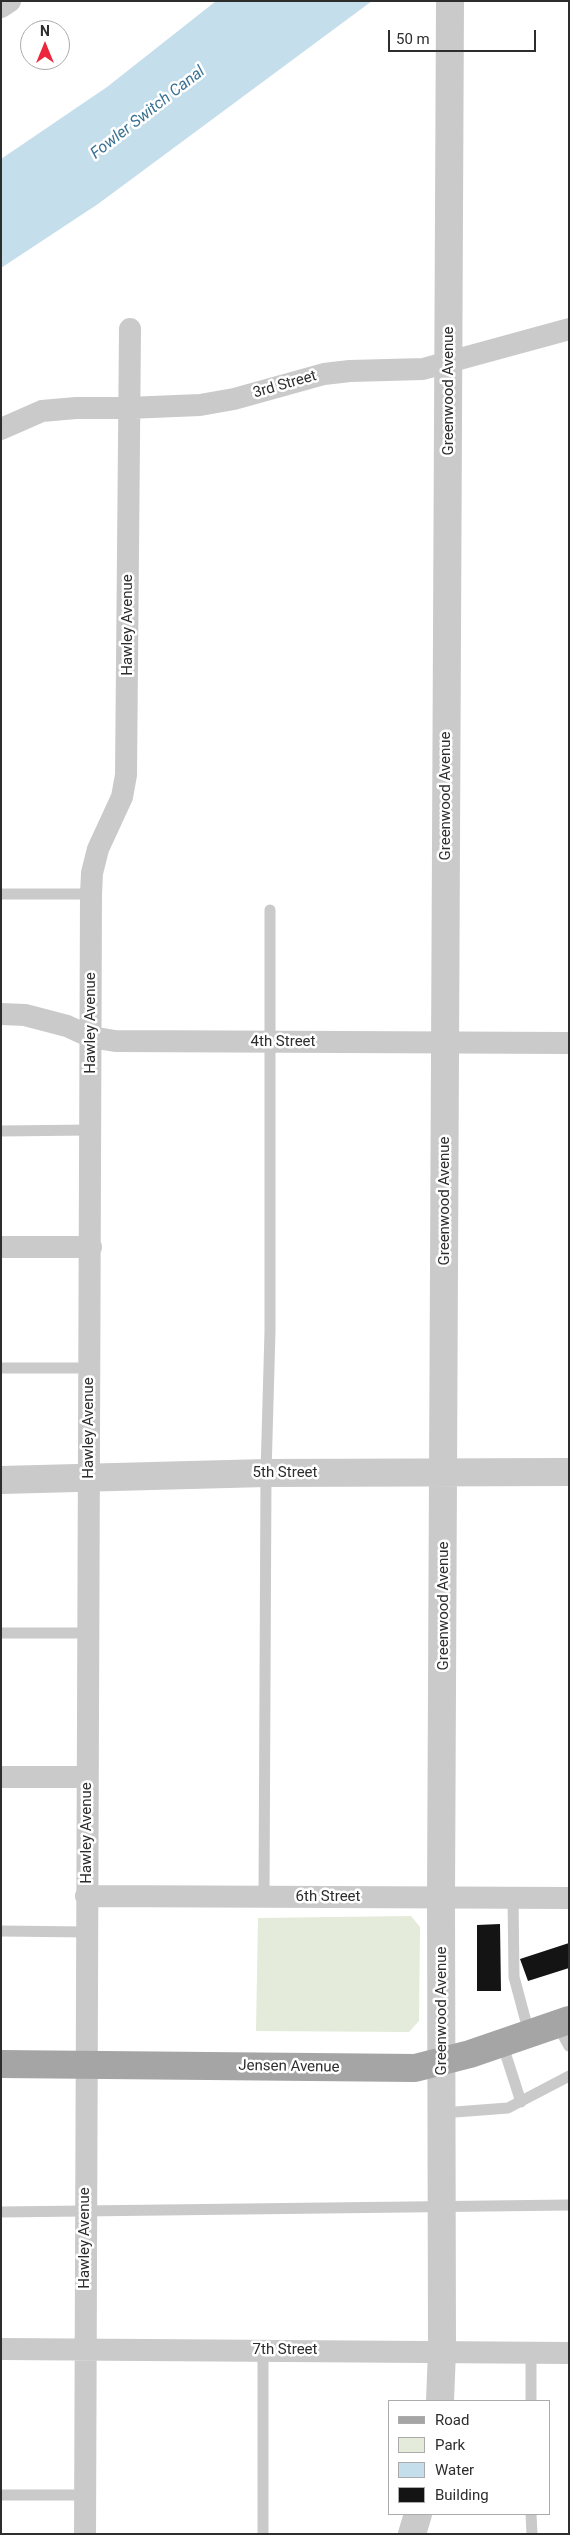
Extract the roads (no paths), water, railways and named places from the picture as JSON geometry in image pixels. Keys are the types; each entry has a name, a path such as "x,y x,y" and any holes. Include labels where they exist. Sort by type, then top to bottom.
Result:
{"main road":[{"name":"Jensen Avenue","path":"1,2064 399,2069 442,2062 529,2033 565,2030"}],"street":[{"path":"1,7 10,1"},
{"name":"Greenwood Avenue","path":"440,2400 442,2351 441,1897 445,1472 450,1"},
{"name":"3rd Street","path":"1,429 42,411 76,408 200,405 234,399 324,374 350,370 423,369 569,329"},
{"name":"Hawley Avenue","path":"86,2534 85,2212 90,1478 91,894 92,873 98,849 122,797 127,767 130,330"},
{"name":"4th Street","path":"1,1014 33,1018 67,1026 91,1037 115,1041 569,1043"},
{"path":"1,1247 91,1247"},
{"name":"5th Street","path":"1,1480 266,1473 569,1472"},
{"path":"1,1777 87,1778"},
{"name":"6th Street","path":"86,1896 569,1898"},
{"name":"7th Street","path":"1,2349 569,2352"},
{"path":"412,2534 418,2515"}],"lane":[{"path":"1,894 91,894"},
{"path":"264,1897 266,1473 270,1331 270,910"},
{"path":"1,1130 90,1130"},
{"path":"1,1368 89,1368"},
{"path":"1,1633 89,1633"},
{"path":"513,1898 514,1977 529,2033"},
{"path":"1,1932 86,1932"},
{"path":"502,2042 521,2102"},
{"path":"442,2113 508,2108 569,2076"},
{"path":"1,2212 569,2205"},
{"path":"263,2350 263,2534"},
{"path":"531,2352 531,2400"},
{"path":"1,2495 86,2495"},
{"path":"532,2515 532,2534"}],"water":[{"name":"Fowler Switch Canal","path":"216,1 372,1 98,204 1,268 1,159 107,87"}]}
